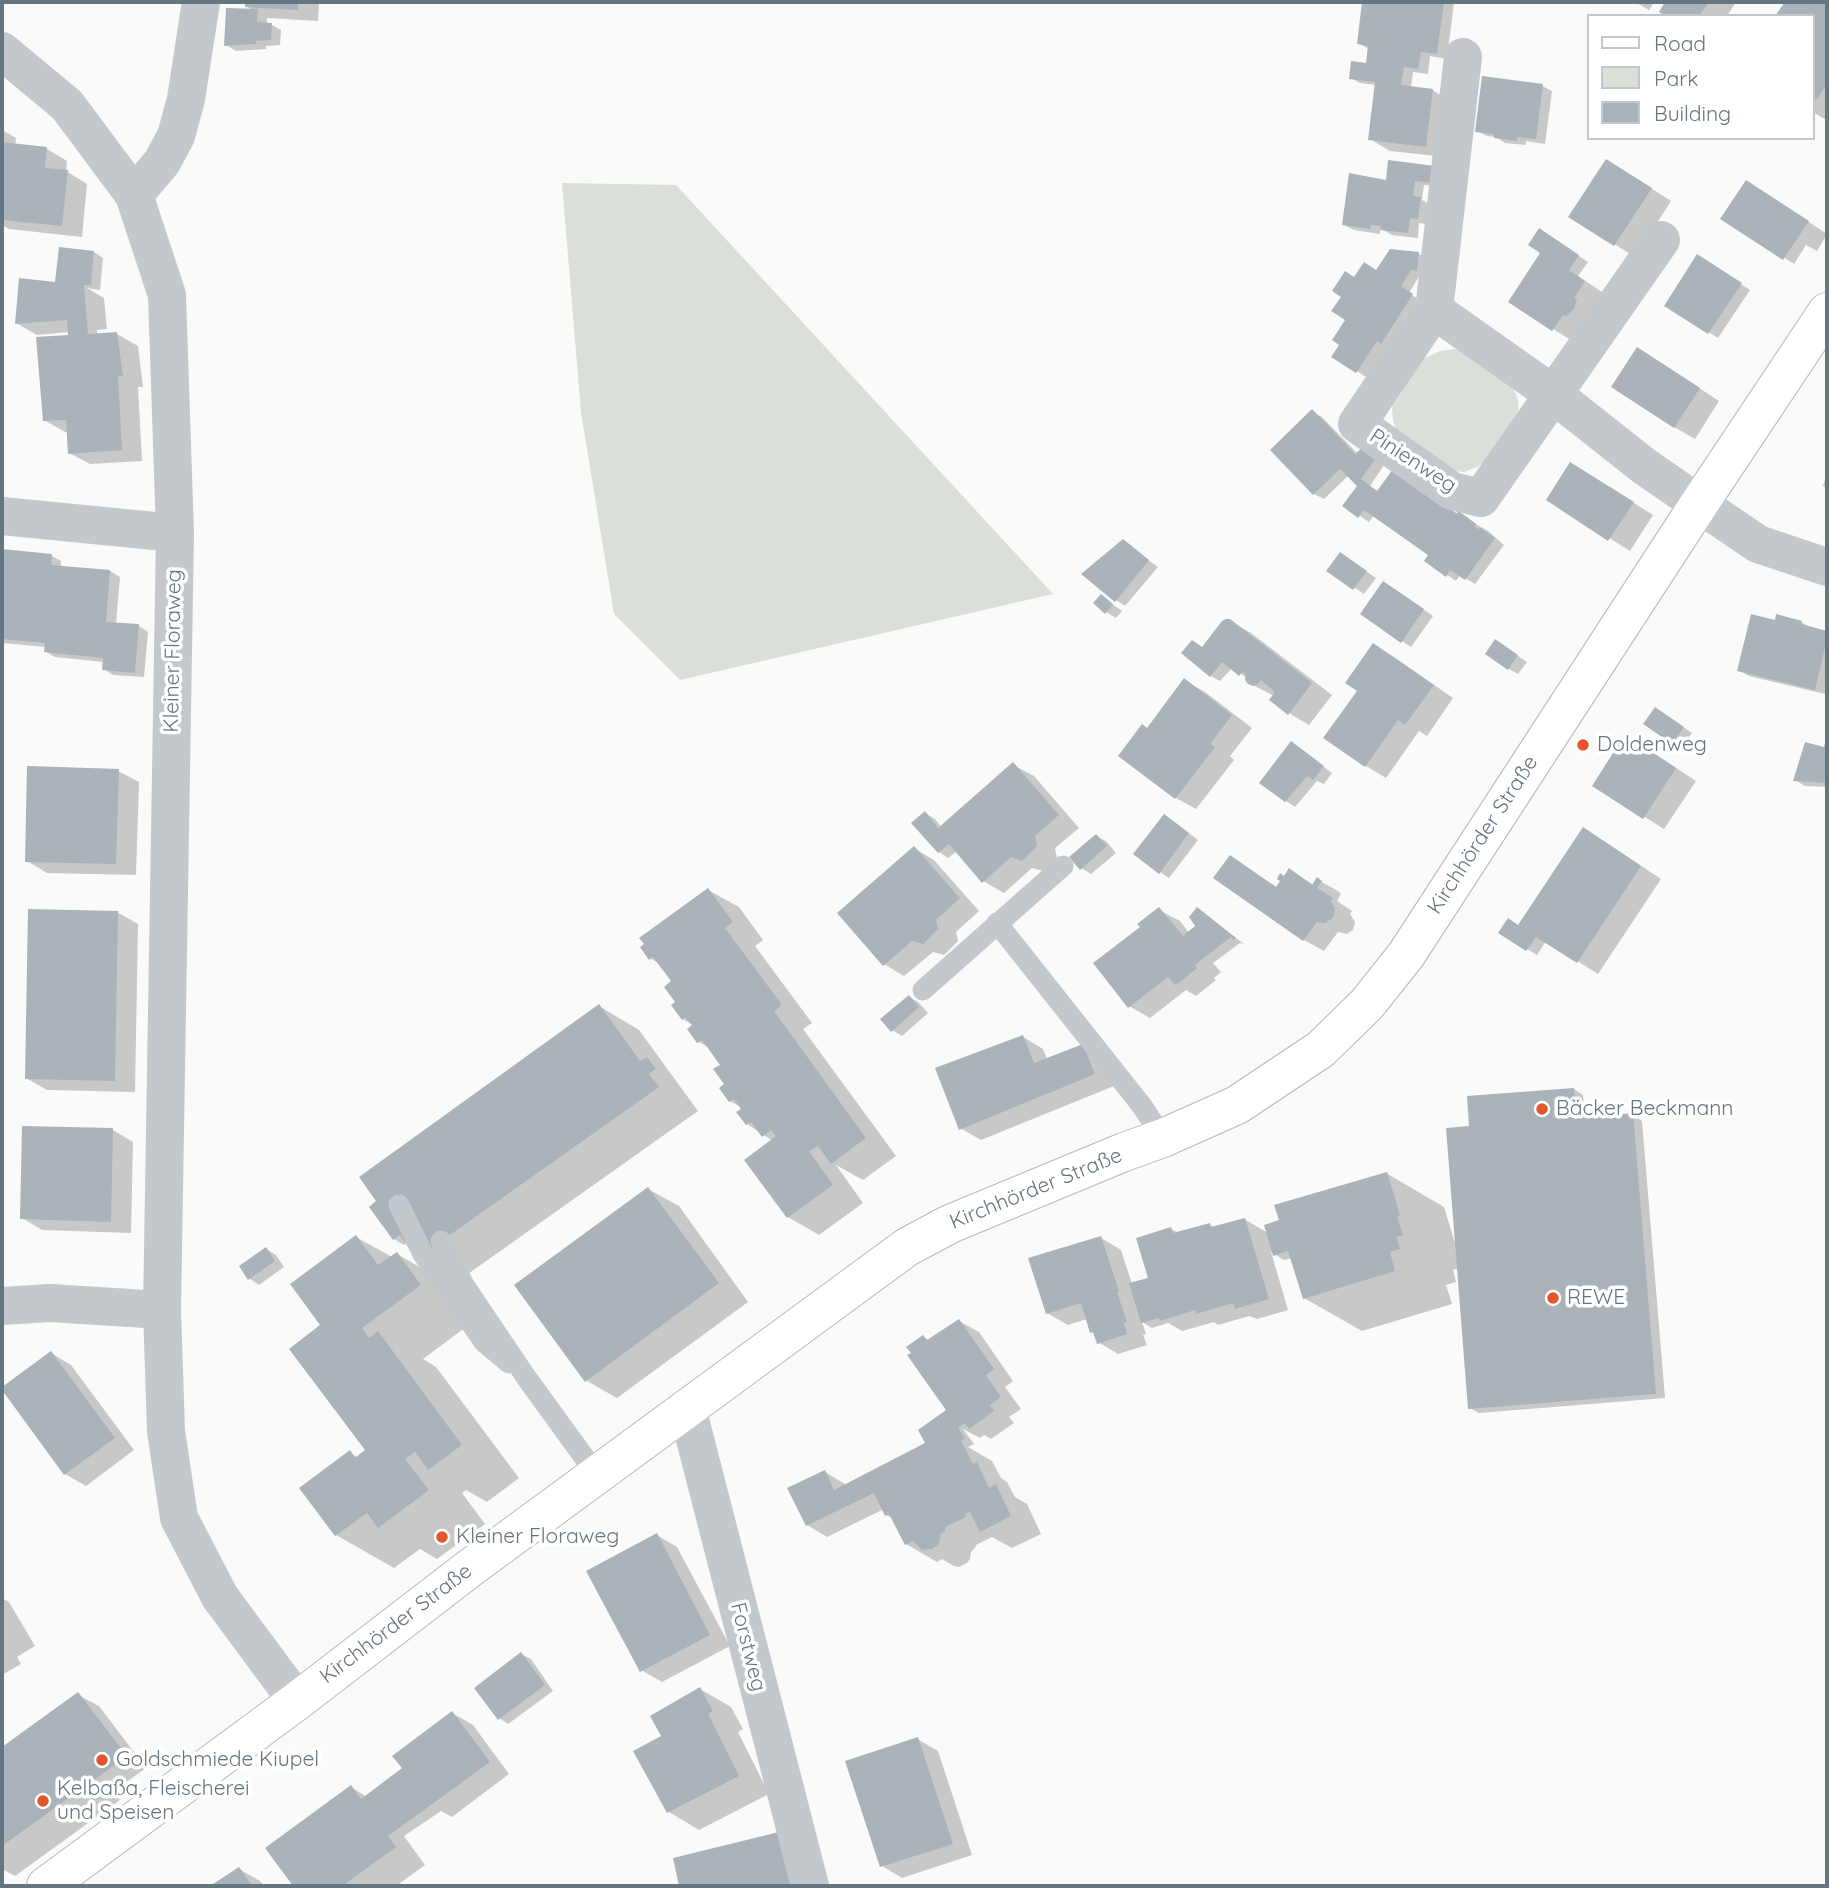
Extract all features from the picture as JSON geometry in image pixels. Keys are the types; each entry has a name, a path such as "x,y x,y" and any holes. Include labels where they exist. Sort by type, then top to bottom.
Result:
{"main road":[{"name":"Kirchhörder Straße","path":"46,1886 470,1568 906,1247 950,1224 1163,1138 1237,1105 1321,1049 1367,1004 1406,955 1827,312"}],"street":[{"path":"134,195 162,162 176,136 186,99 201,2"},
{"name":"Kleiner Floraweg","path":"2,51 67,105 134,195 167,295 175,533 162,1310 166,1431 179,1518 220,1597 297,1700"},
{"name":"Pinienweg","path":"1463,57 1434,310 1357,424 1452,491 1481,498 1661,240"},
{"path":"1434,310 1553,394 1644,466 1758,544 1827,567"},
{"path":"2,516 175,533"},
{"path":"2,1306 50,1303 162,1310"},
{"name":"Forstweg","path":"687,1408 810,1886"}],"lane":[{"path":"923,990 1063,866"},
{"path":"997,923 1142,1105 1163,1138"},
{"path":"399,1205 423,1254 484,1342 526,1377"},
{"path":"441,1241 464,1285 597,1475"}],"green space":[{"path":"562,183 676,185 1053,594 680,680 614,614 581,412"},
{"path":"1455,349 1467,353 1512,385 1518,400 1519,414 1492,457 1464,472 1447,470 1397,432 1392,407 1423,359 1440,351"}],"building":[{"path":"245,2 298,2 298,10 245,7"},
{"path":"1362,2 1444,2 1437,54 1421,52 1418,69 1404,67 1401,85 1433,89 1426,147 1368,140 1375,82 1349,79 1351,61 1366,63 1368,46 1357,44"},
{"path":"1665,2 1709,2 1700,14 1659,12"},
{"path":"1785,2 1827,2 1827,84 1817,99 1815,14 1776,14"},
{"path":"226,8 258,9 257,22 272,23 271,40 224,46"},
{"path":"1482,76 1543,84 1536,139 1517,137 1517,141 1475,132"},
{"path":"2,142 47,147 45,168 68,170 62,226 2,220"},
{"path":"1606,159 1652,188 1614,246 1568,217"},
{"path":"1388,160 1435,166 1432,183 1415,181 1413,196 1421,197 1418,219 1410,218 1408,233 1380,230 1381,226 1371,225 1370,229 1342,225 1349,173 1386,180"},
{"path":"1746,180 1809,221 1783,260 1720,219"},
{"path":"1539,228 1579,255 1569,270 1585,281 1574,298 1577,299 1574,309 1566,316 1563,315 1552,331 1508,302 1540,253 1528,245"},
{"path":"59,247 94,251 91,285 84,285 88,334 117,332 123,376 118,376 122,450 68,454 66,420 43,421 36,337 68,335 67,320 15,324 19,278 55,282"},
{"path":"1390,249 1419,252 1417,271 1411,270 1401,286 1413,294 1381,344 1377,341 1356,373 1331,357 1339,345 1332,340 1345,320 1331,311 1341,297 1332,291 1345,271 1354,277 1364,262 1376,270"},
{"path":"1697,254 1742,283 1708,334 1664,306"},
{"path":"1637,347 1700,388 1674,428 1611,387"},
{"path":"1312,409 1355,454 1364,446 1378,455 1361,479 1377,491 1393,469 1495,538 1465,580 1450,570 1446,577 1424,561 1428,555 1364,510 1358,518 1342,506 1357,486 1340,469 1313,495 1270,450"},
{"path":"1570,462 1634,502 1608,541 1546,500"},
{"path":"1123,539 1149,560 1115,602 1081,574"},
{"path":"2,549 52,554 51,565 110,570 106,622 139,624 135,673 102,670 103,658 44,652 45,643 2,639"},
{"path":"1340,552 1367,571 1353,590 1326,571"},
{"path":"1383,581 1424,609 1401,643 1360,614"},
{"path":"1101,594 1113,604 1105,614 1093,603"},
{"path":"1751,614 1775,620 1776,614 1827,631 1815,690 1737,671"},
{"path":"1226,619 1230,619 1312,683 1288,715 1269,700 1275,692 1261,680 1253,686 1248,684 1245,680 1246,674 1242,672 1239,676 1222,662 1210,677 1181,653 1192,640 1202,647"},
{"path":"1495,639 1518,655 1508,670 1485,654"},
{"path":"1373,643 1434,685 1405,725 1398,720 1365,767 1323,738 1357,691 1345,683"},
{"path":"1184,678 1232,715 1210,744 1215,747 1175,799 1118,756 1142,724 1147,728"},
{"path":"1655,707 1684,727 1672,744 1643,724"},
{"path":"1625,734 1676,768 1643,819 1592,786"},
{"path":"1826,738 1827,783 1793,781 1805,742 1824,747"},
{"path":"1291,741 1324,766 1313,780 1307,776 1285,802 1259,783"},
{"path":"1013,762 1059,815 1035,836 1037,846 1022,861 1011,857 982,883 949,844 938,853 911,823 925,811 938,828"},
{"path":"27,766 119,769 116,864 25,862"},
{"path":"1164,814 1189,833 1159,874 1133,854"},
{"path":"1583,827 1641,866 1577,963 1536,937 1526,951 1498,933 1508,918 1518,925"},
{"path":"1096,834 1107,846 1080,870 1069,857"},
{"path":"914,846 960,898 936,920 938,929 923,944 912,941 883,966 837,913"},
{"path":"1230,855 1276,887 1280,881 1277,879 1280,873 1284,876 1289,868 1312,885 1317,877 1322,881 1317,888 1333,898 1333,918 1325,923 1317,922 1303,941 1213,878"},
{"path":"708,888 733,922 725,928 782,1005 774,1011 866,1138 831,1164 818,1146 809,1151 833,1185 787,1218 744,1160 776,1136 771,1130 762,1137 751,1122 746,1125 736,1112 741,1109 734,1099 729,1102 719,1088 724,1084 713,1069 720,1065 702,1040 697,1043 687,1029 692,1025 685,1017 682,1020 671,1005 675,1002 664,987 671,981 653,957 649,960 640,947 644,944 639,938"},
{"path":"1159,907 1183,936 1195,926 1189,917 1197,907 1236,938 1233,940 1231,937 1201,960 1195,965 1197,968 1180,982 1175,985 1168,977 1128,1008 1093,963 1140,927 1137,924"},
{"path":"28,909 118,911 115,1081 25,1079"},
{"path":"909,995 919,1007 891,1032 880,1019"},
{"path":"599,1004 640,1061 647,1057 656,1069 649,1074 659,1087 416,1259 400,1235 393,1240 369,1207 376,1201 359,1177"},
{"path":"1023,1035 1034,1063 1083,1044 1095,1074 959,1130 935,1068"},
{"name":"REWE","path":"1574,1088 1576,1118 1633,1113 1656,1394 1468,1409 1446,1128 1469,1126 1467,1096"},
{"path":"22,1126 113,1128 111,1222 20,1219"},
{"path":"1387,1172 1403,1235 1396,1237 1400,1249 1390,1252 1395,1271 1303,1299 1288,1251 1273,1256 1264,1225 1279,1220 1274,1205"},
{"path":"648,1187 719,1283 585,1382 514,1285"},
{"path":"1245,1218 1269,1299 1235,1309 1233,1303 1196,1314 1195,1310 1160,1321 1159,1318 1141,1323 1129,1283 1148,1278 1136,1238 1171,1227 1173,1233 1210,1223 1211,1227"},
{"path":"356,1235 378,1265 397,1252 421,1285 362,1328 369,1338 378,1331 462,1445 428,1470 415,1452 405,1459 429,1490 378,1528 367,1513 335,1536 299,1488 350,1450 355,1458 365,1450 289,1349 320,1325 290,1284"},
{"path":"1101,1236 1119,1291 1117,1292 1127,1322 1124,1323 1127,1334 1097,1344 1093,1332 1090,1333 1081,1303 1046,1314 1028,1258"},
{"path":"266,1247 275,1261 248,1280 239,1266"},
{"path":"959,1319 994,1369 986,1375 1001,1397 990,1405 994,1411 969,1429 965,1423 958,1428 965,1438 961,1441 973,1464 977,1462 989,1488 996,1484 1011,1516 980,1532 970,1512 965,1514 966,1517 945,1527 937,1546 922,1550 913,1541 905,1545 889,1514 885,1516 874,1493 806,1526 787,1488 825,1470 834,1490 925,1443 918,1430 946,1410 907,1355 911,1353 906,1347 923,1335 927,1340"},
{"path":"51,1351 115,1438 64,1475 2,1390 2,1387"},
{"path":"657,1533 710,1635 640,1672 586,1571"},
{"path":"521,1652 545,1685 498,1720 474,1688"},
{"path":"700,1687 713,1711 708,1714 739,1776 667,1813 633,1751 661,1736 650,1716"},
{"path":"78,1692 127,1756 2,1846 2,1747"},
{"path":"452,1711 490,1762 388,1836 396,1847 342,1886 293,1886 265,1848 351,1785 361,1799 402,1768 392,1756"},
{"path":"918,1737 953,1844 880,1867 845,1761"},
{"path":"783,1831 795,1885 679,1886 673,1858"},
{"path":"239,1867 251,1884 248,1886 213,1884"}],"place":[{"name":"Doldenweg","path":"1583,745"},
{"name":"Bäcker Beckmann","path":"1542,1109"},
{"name":"REWE","path":"1553,1298"},
{"name":"Kleiner Floraweg","path":"442,1537"},
{"name":"Goldschmiede Kiupel","path":"102,1760"},
{"name":"Kelbaßa, Fleischerei und Speisen","path":"43,1801"}]}
